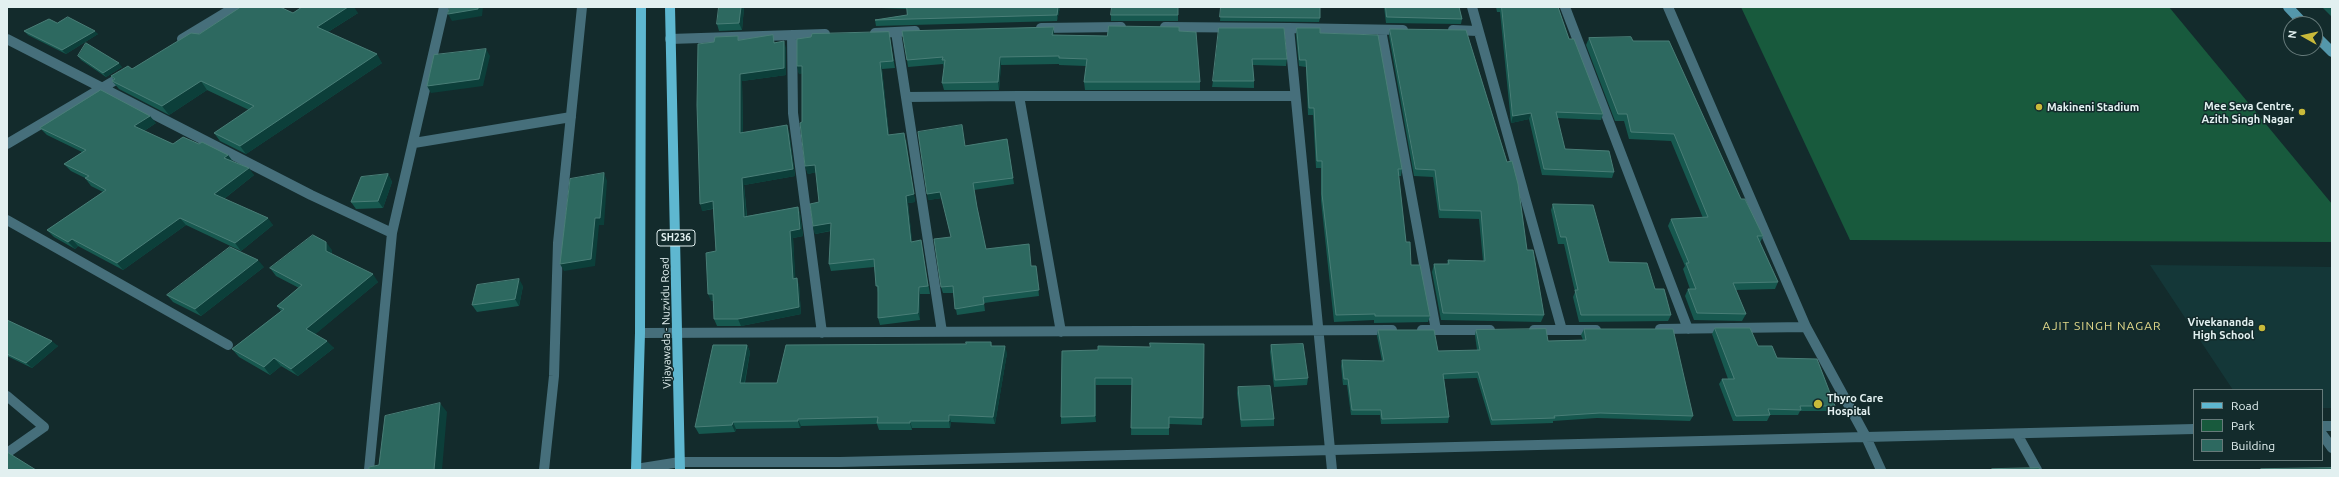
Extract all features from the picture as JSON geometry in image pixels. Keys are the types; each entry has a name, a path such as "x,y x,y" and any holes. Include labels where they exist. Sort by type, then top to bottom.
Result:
{"main road":[{"path":"636,469 640,333 642,7"},
{"name":"Vijayawada - Nuzvidu Road","path":"670,7 679,334 680,466"}],"street":[{"path":"175,44 235,7"},
{"path":"369,470 392,233 414,143 427,76 444,7"},
{"path":"544,470 554,376 558,243 582,7"},
{"path":"1472,7 1562,330"},
{"path":"1565,7 1688,329"},
{"path":"1668,7 1806,327 1866,437 1881,470"},
{"path":"2288,7 2296,16"},
{"path":"1032,28 1133,27"},
{"path":"1157,27 1411,30"},
{"path":"1289,28 1332,470"},
{"path":"1381,30 1436,330"},
{"path":"1440,30 1478,31"},
{"path":"867,33 928,31"},
{"path":"896,32 942,332"},
{"path":"670,39 837,34"},
{"path":"792,35 793,113 822,333"},
{"path":"7,39 311,195 392,233"},
{"path":"2323,43 2332,52"},
{"path":"7,144 135,68"},
{"path":"1019,96 1061,332"},
{"path":"906,97 1295,96"},
{"path":"414,143 571,118"},
{"path":"7,220 228,345"},
{"path":"1648,329 1806,327"},
{"path":"640,333 1499,330"},
{"path":"1522,330 1609,330"},
{"path":"7,396 44,427 7,453"},
{"path":"636,469 680,466 840,466 1330,450 2193,429"},
{"path":"2017,434 2037,470"},
{"path":"2323,435 2332,448"}],"shaded area":[{"name":"Vivekananda High School","path":"2150,265 2332,267 2332,408 2323,408 2323,389 2232,389"}],"green space":[{"path":"1741,7 2169,7 2332,204 2332,242 1850,240"}],"building":[{"path":"241,7 280,7 293,13 302,7 348,7 317,27 377,54 240,146 214,133 254,106 201,81 162,106 112,81 115,79 111,76 128,66 132,69 191,33 199,34"},
{"path":"450,7 478,7 478,9 448,14"},
{"path":"719,7 741,7 739,23 717,24"},
{"path":"907,7 1058,7 1057,15 875,20 907,15"},
{"path":"1112,7 1178,7 1178,15 1111,15"},
{"path":"1221,7 1320,7 1320,18 1220,17"},
{"path":"1386,7 1459,7 1462,19 1387,17"},
{"path":"1502,7 1558,7 1569,39 1574,39 1603,114 1556,112 1565,149 1609,151 1614,172 1544,169 1531,113 1513,116"},
{"path":"68,17 95,31 62,50 24,31 49,19 57,23"},
{"path":"1109,26 1179,27 1179,31 1196,32 1200,82 1084,82 1087,59 1059,58 1059,56 1000,57 998,82 942,83 945,60 942,60 943,57 907,60 902,31 1054,27 1052,35 1107,36"},
{"path":"1219,28 1284,28 1287,59 1252,59 1254,81 1213,81"},
{"path":"1297,28 1320,28 1320,33 1378,35 1402,169 1398,169 1406,242 1410,242 1411,265 1420,265 1430,316 1375,316 1375,314 1336,315 1322,194 1322,161 1317,161 1314,108 1309,108 1306,60 1300,60"},
{"path":"1390,29 1466,30 1507,162 1512,161 1518,184 1527,250 1533,250 1544,315 1443,313 1434,264 1449,264 1448,260 1485,261 1481,211 1440,210 1435,170 1416,169"},
{"path":"889,32 893,61 880,62 888,135 904,133 914,194 906,196 911,242 921,240 928,286 919,287 918,313 878,318 878,286 876,286 874,259 829,264 831,223 813,226 810,204 819,202 815,165 805,166 800,123 802,122 802,66 797,66 797,39 811,37 812,34"},
{"path":"773,35 774,43 784,41 784,68 740,74 740,133 787,125 793,169 742,178 744,217 798,207 800,229 790,231 793,279 797,278 799,307 738,319 714,319 713,294 708,294 706,253 716,251 713,201 700,204 697,105 698,44 714,42 715,37 738,36 738,40"},
{"path":"1631,37 1633,41 1669,41 1741,199 1745,199 1763,236 1757,236 1778,282 1733,283 1746,314 1697,313 1688,289 1696,289 1686,263 1689,263 1671,219 1708,217 1674,134 1631,132 1627,114 1618,114 1589,38"},
{"path":"86,43 119,63 103,73 78,56"},
{"path":"486,49 479,79 427,86 434,55"},
{"path":"101,90 150,116 134,126 173,144 183,137 199,144 202,142 228,155 224,158 249,168 214,194 268,218 235,243 180,218 117,263 72,239 68,242 47,230 106,190 85,178 89,176 64,164 86,150 40,128"},
{"path":"962,125 965,146 1007,139 1013,178 973,183 977,207 986,249 1029,244 1031,266 1036,266 1039,290 983,297 984,304 955,309 953,286 941,287 934,239 951,237 940,192 927,194 918,132"},
{"path":"604,173 600,218 595,218 591,259 560,264 570,179"},
{"path":"388,174 378,201 351,202 361,177"},
{"path":"1553,204 1593,205 1609,262 1647,263 1655,289 1664,289 1671,315 1581,315 1575,290 1578,290 1566,237 1561,237"},
{"path":"313,235 326,242 326,251 373,274 306,329 327,341 291,369 274,358 264,367 232,349 284,309 277,306 302,285 270,268"},
{"path":"230,247 258,260 195,309 167,295"},
{"path":"519,279 515,299 472,305 477,285"},
{"path":"7,320 52,341 26,363 7,354"},
{"path":"1715,328 1750,328 1758,346 1772,346 1777,358 1817,359 1835,406 1800,406 1801,410 1768,409 1770,415 1736,416 1722,379 1734,379"},
{"path":"1546,329 1548,341 1586,340 1584,329 1673,329 1693,416 1600,413 1554,416 1555,418 1492,420 1478,372 1443,374 1449,417 1382,419 1381,410 1352,410 1348,379 1344,379 1342,360 1384,361 1378,330 1434,330 1438,351 1480,350 1476,330"},
{"path":"966,342 991,342 991,346 1005,346 993,417 949,415 949,421 910,421 910,423 877,423 878,417 798,419 798,421 733,422 732,425 695,427 713,345 747,345 740,383 777,383 786,345 966,344"},
{"path":"1150,343 1204,344 1203,418 1169,417 1169,428 1131,428 1132,378 1095,378 1095,416 1061,417 1062,351 1098,350 1098,346 1150,347"},
{"path":"1303,344 1308,378 1275,380 1271,345"},
{"path":"1270,386 1274,419 1241,420 1238,387"},
{"path":"440,403 434,470 369,470 369,467 379,465 385,416"},
{"path":"7,452 36,470 7,470"},
{"path":"2039,468 2040,470 1992,469"},
{"path":"2332,468 2332,470 2261,469"}],"place":[{"name":"Makineni Stadium","path":"2039,107"},
{"name":"Mee Seva Centre, Azith Singh Nagar","path":"2302,112"},
{"name":"Vivekananda High School","path":"2262,328"},
{"name":"Thyro Care Hospital","path":"1818,404"}],"district":[{"name":"AJIT SINGH NAGAR","path":"2102,326"}]}
